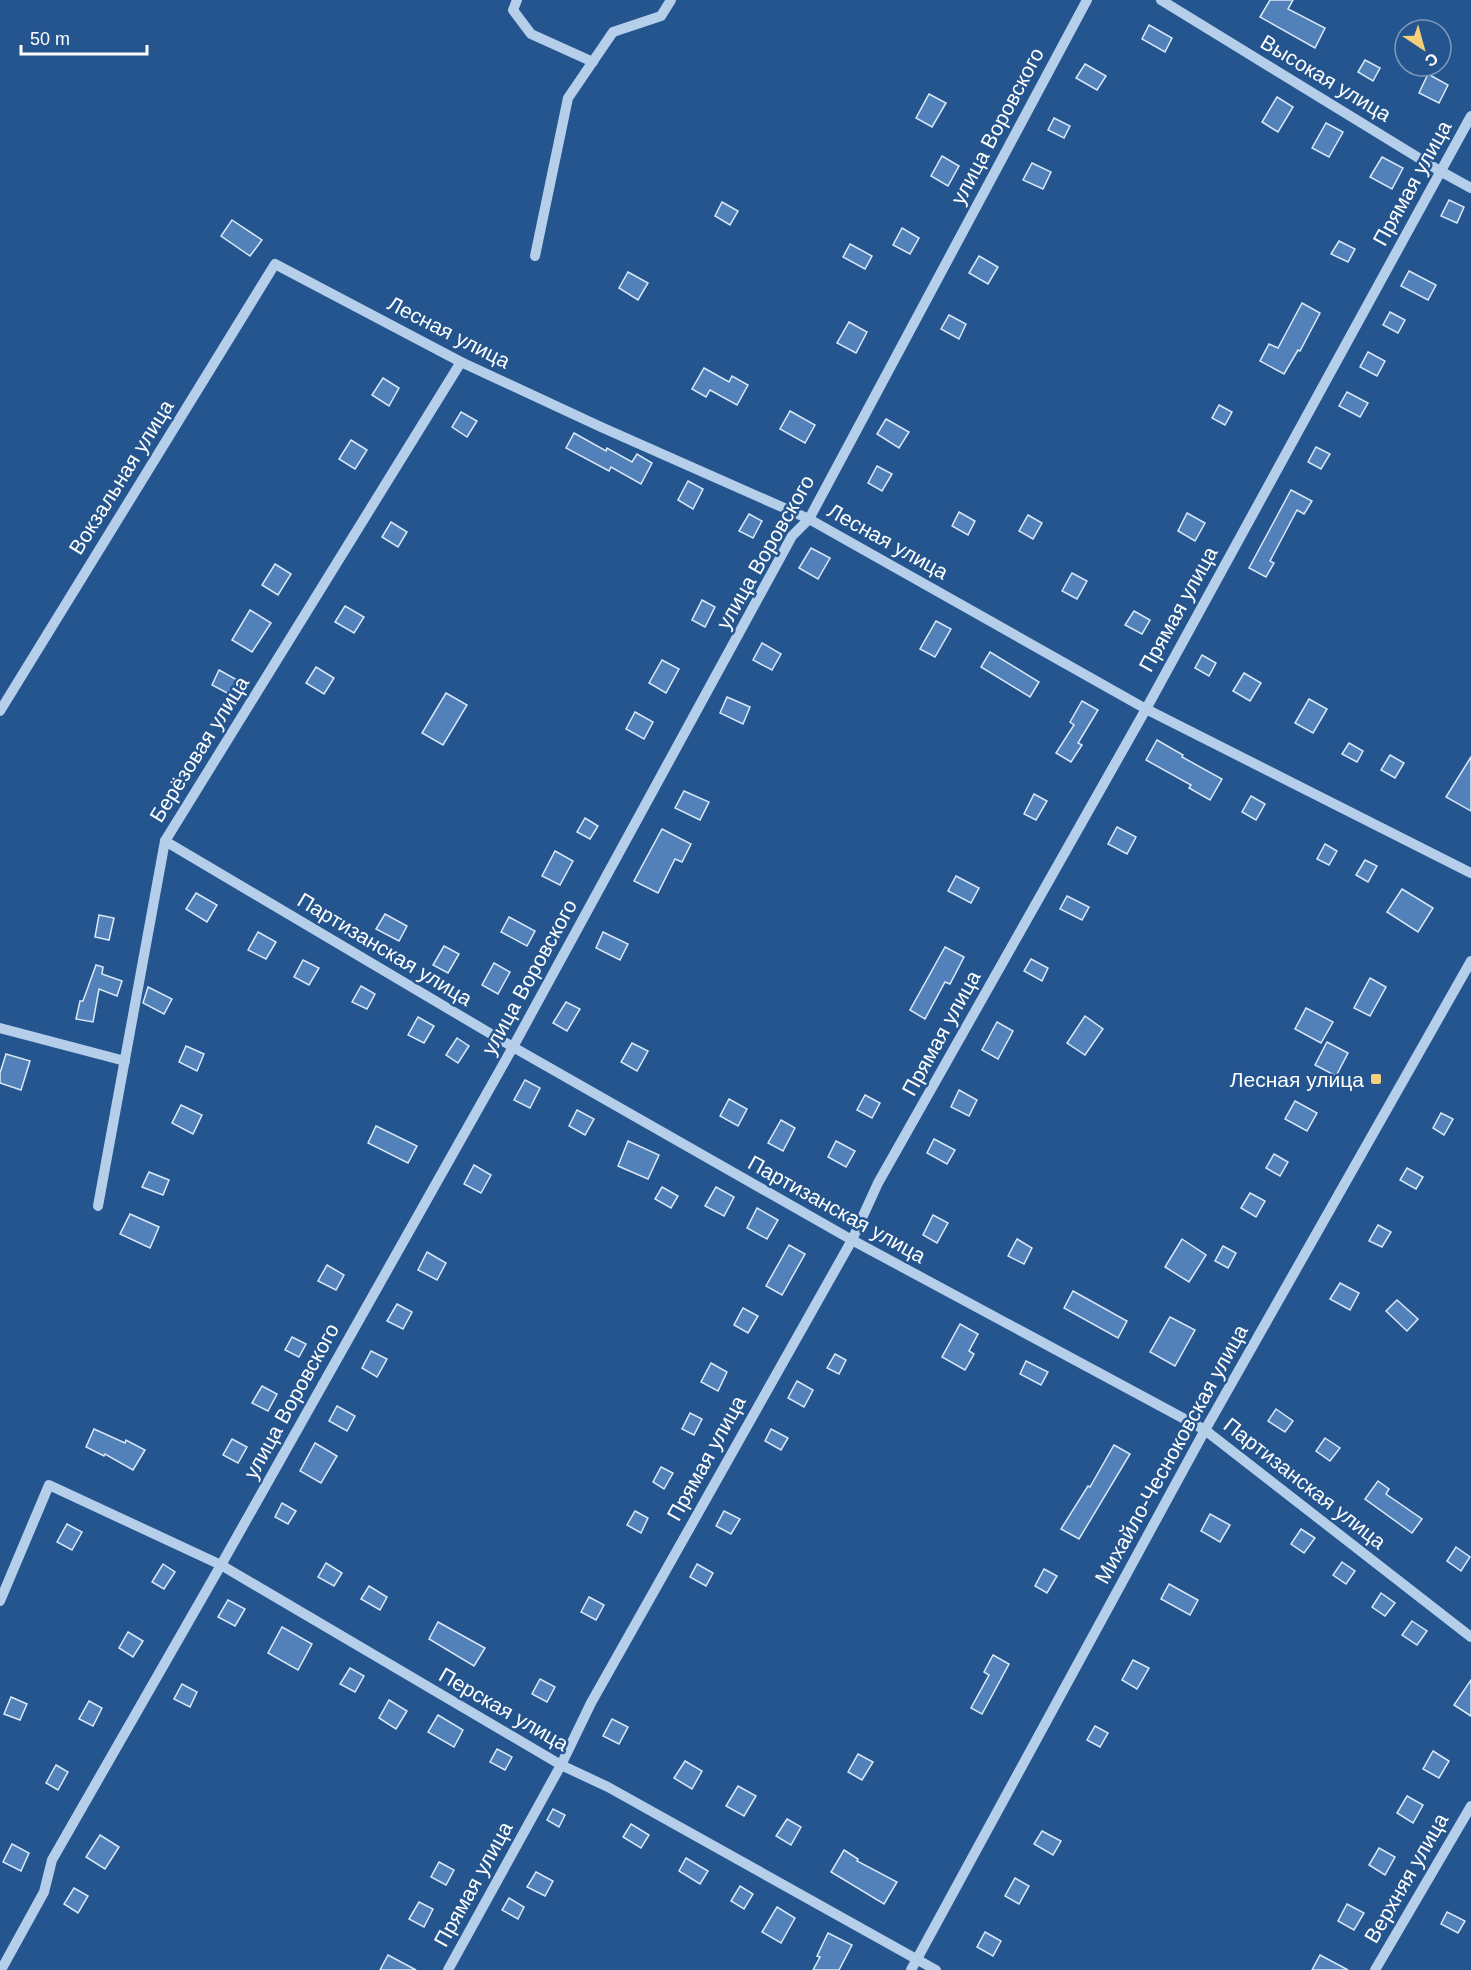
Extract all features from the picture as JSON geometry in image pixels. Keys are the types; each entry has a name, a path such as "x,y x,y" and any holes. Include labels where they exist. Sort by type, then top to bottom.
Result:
{"street":[{"path":"517,0 513,10 531,34 593,62"},
{"path":"535,256 568,98 613,32 662,16 671,0"},
{"name":"улица Воровского","path":"1,1970 44,1892 52,1860 513,1047 792,536 809,519 1087,0"},
{"name":"Высокая улица","path":"1161,0 1471,188"},
{"name":"Прямая улица","path":"448,1970 561,1765 591,1703 852,1240 878,1183 1146,709 1471,116"},
{"name":"Лесная улица","path":"275,264 461,362 809,519 1146,709 1471,873"},
{"name":"Вокзальная улица","path":"0,711 275,264"},
{"name":"Берёзовая улица","path":"98,1206 165,841 461,362"},
{"name":"Партизанская улица","path":"165,841 513,1047 852,1240 1205,1430 1471,1637"},
{"name":"Михайло-Чесноковская улица","path":"911,1970 1205,1430 1471,961"},
{"path":"0,1028 125,1061"},
{"name":"Перская улица","path":"0,1601 50,1485 221,1565 561,1765 608,1787 936,1970"},
{"name":"Верхняя улица","path":"1375,1970 1471,1806"}],"building":[{"path":"1270,0 1293,0 1288,9 1325,28 1315,48 1260,17"},
{"path":"1149,25 1172,38 1165,52 1142,39"},
{"path":"1365,60 1380,68 1373,81 1358,72"},
{"path":"1085,64 1106,76 1097,90 1076,78"},
{"path":"1426,78 1435,78 1448,85 1439,103 1419,93"},
{"path":"929,94 946,103 932,127 916,118"},
{"path":"1277,97 1293,107 1278,132 1262,122"},
{"path":"1054,118 1070,126 1064,138 1048,130"},
{"path":"1326,123 1343,132 1329,157 1312,148"},
{"path":"942,156 959,166 948,186 931,176"},
{"path":"1382,157 1403,168 1392,189 1370,177"},
{"path":"1032,163 1051,172 1043,189 1023,180"},
{"path":"1449,200 1464,207 1457,223 1441,216"},
{"path":"722,202 738,211 730,225 715,216"},
{"path":"232,220 262,240 250,256 221,236"},
{"path":"902,228 919,238 910,254 893,245"},
{"path":"1339,241 1355,249 1348,262 1331,254"},
{"path":"850,244 872,256 865,269 843,257"},
{"path":"979,256 998,267 988,284 969,273"},
{"path":"1409,271 1436,285 1428,300 1401,286"},
{"path":"628,272 648,283 638,300 619,288"},
{"path":"1302,303 1320,313 1300,351 1298,350 1284,374 1260,361 1269,344 1278,348"},
{"path":"1390,312 1405,320 1398,333 1383,325"},
{"path":"949,315 966,324 959,339 941,329"},
{"path":"849,322 867,332 856,353 837,343"},
{"path":"1368,352 1385,361 1377,376 1360,367"},
{"path":"704,368 729,382 732,376 748,385 737,405 710,390 706,397 692,389"},
{"path":"383,378 399,388 389,406 372,395"},
{"path":"1347,392 1368,403 1360,417 1339,406"},
{"path":"1219,405 1232,412 1225,425 1212,418"},
{"path":"790,411 815,425 805,443 780,429"},
{"path":"461,412 477,421 467,437 452,427"},
{"path":"886,419 909,432 899,448 877,434"},
{"path":"574,433 632,462 637,454 652,463 641,484 611,467 609,471 566,448"},
{"path":"351,440 367,450 355,469 339,459"},
{"path":"1316,447 1330,454 1321,469 1308,462"},
{"path":"877,466 892,474 882,491 868,483"},
{"path":"688,481 703,489 693,509 678,500"},
{"path":"1291,490 1312,501 1304,514 1297,510 1270,561 1274,563 1266,577 1249,568"},
{"path":"959,512 975,521 968,535 952,526"},
{"path":"1187,513 1205,523 1195,541 1178,531"},
{"path":"749,514 762,521 753,538 739,531"},
{"path":"1028,515 1042,523 1033,539 1019,531"},
{"path":"391,522 407,532 398,547 382,537"},
{"path":"811,548 830,558 818,579 799,568"},
{"path":"275,564 291,574 278,595 262,585"},
{"path":"1072,573 1087,581 1077,599 1062,591"},
{"path":"702,600 715,607 705,627 692,620"},
{"path":"345,606 364,617 354,633 335,622"},
{"path":"250,610 271,623 252,652 232,640"},
{"path":"1134,611 1150,620 1142,634 1125,625"},
{"path":"936,621 951,629 935,657 920,649"},
{"path":"762,643 781,654 772,670 753,660"},
{"path":"990,652 1039,682 1030,697 981,667"},
{"path":"1202,655 1216,663 1209,676 1195,668"},
{"path":"662,660 679,669 666,693 649,683"},
{"path":"316,667 334,678 324,694 306,683"},
{"path":"219,670 239,681 231,695 212,685"},
{"path":"1244,673 1261,683 1250,701 1233,691"},
{"path":"446,693 467,705 443,745 422,733"},
{"path":"727,697 750,707 743,724 720,713"},
{"path":"1309,699 1327,709 1313,733 1295,723"},
{"path":"1082,701 1098,710 1078,743 1082,745 1071,762 1056,753 1074,725 1070,722"},
{"path":"635,712 653,722 644,739 626,729"},
{"path":"1157,740 1222,779 1210,800 1189,788 1191,785 1146,760"},
{"path":"1349,743 1363,751 1357,762 1342,754"},
{"path":"1390,755 1404,763 1395,778 1381,770"},
{"path":"1471,757 1471,811 1446,797"},
{"path":"684,791 709,802 700,820 675,808"},
{"path":"1034,794 1047,801 1036,820 1024,814"},
{"path":"1251,796 1265,804 1256,820 1242,812"},
{"path":"585,818 598,826 590,839 577,832"},
{"path":"1117,827 1136,837 1127,854 1108,844"},
{"path":"662,829 691,844 682,862 675,859 658,893 634,881"},
{"path":"1325,844 1337,851 1329,865 1317,859"},
{"path":"555,851 573,861 560,885 542,876"},
{"path":"1365,860 1377,866 1368,882 1356,875"},
{"path":"956,876 979,888 971,903 948,891"},
{"path":"1402,889 1433,908 1418,932 1387,912"},
{"path":"196,893 217,905 207,922 186,909"},
{"path":"1067,896 1089,907 1082,920 1060,909"},
{"path":"385,914 407,926 399,941 376,929"},
{"path":"99,915 114,918 109,940 95,937"},
{"path":"509,917 535,931 527,946 501,932"},
{"path":"258,932 276,942 266,959 248,950"},
{"path":"603,932 628,944 620,960 596,948"},
{"path":"444,946 459,954 448,973 433,965"},
{"path":"945,947 964,957 950,984 945,982 925,1019 910,1010"},
{"path":"1031,959 1048,968 1042,981 1024,971"},
{"path":"303,960 319,968 309,985 294,977"},
{"path":"494,963 510,972 498,994 482,985"},
{"path":"96,965 103,967 102,974 122,981 117,996 99,989 93,1022 76,1019 80,1001 83,1001"},
{"path":"1370,978 1386,987 1370,1016 1354,1008"},
{"path":"361,986 375,994 367,1009 352,1002"},
{"path":"148,987 172,999 164,1014 143,1003"},
{"path":"566,1002 580,1009 567,1031 553,1023"},
{"path":"1306,1008 1333,1022 1321,1043 1295,1029"},
{"path":"1085,1016 1103,1029 1085,1055 1067,1043"},
{"path":"418,1017 434,1026 424,1043 408,1035"},
{"path":"997,1022 1013,1031 998,1059 982,1050"},
{"path":"457,1038 469,1046 458,1063 446,1055"},
{"path":"1327,1042 1348,1053 1336,1076 1315,1065"},
{"path":"632,1043 648,1051 637,1071 621,1062"},
{"path":"186,1046 204,1054 197,1071 179,1062"},
{"path":"6,1054 30,1061 21,1090 0,1083 0,1073"},
{"path":"525,1080 540,1088 530,1108 514,1100"},
{"path":"959,1090 977,1100 969,1116 951,1107"},
{"path":"865,1095 880,1103 872,1118 857,1110"},
{"path":"729,1099 747,1109 738,1126 720,1116"},
{"path":"1295,1101 1317,1113 1307,1131 1285,1119"},
{"path":"181,1105 202,1115 193,1134 172,1123"},
{"path":"577,1110 594,1119 585,1135 569,1126"},
{"path":"1441,1113 1453,1119 1444,1135 1433,1128"},
{"path":"781,1120 795,1128 783,1151 768,1143"},
{"path":"376,1126 417,1146 408,1163 368,1143"},
{"path":"934,1139 955,1150 947,1164 927,1153"},
{"path":"628,1141 659,1155 648,1179 618,1166"},
{"path":"836,1141 855,1151 846,1167 828,1157"},
{"path":"1274,1154 1288,1162 1280,1176 1266,1168"},
{"path":"474,1165 491,1175 481,1193 464,1184"},
{"path":"1407,1168 1423,1177 1416,1189 1400,1180"},
{"path":"149,1172 169,1180 163,1195 142,1187"},
{"path":"662,1187 678,1196 671,1208 655,1199"},
{"path":"716,1187 734,1197 724,1216 705,1206"},
{"path":"1250,1193 1265,1201 1256,1217 1241,1208"},
{"path":"757,1208 778,1220 767,1239 747,1228"},
{"path":"130,1214 159,1227 150,1248 120,1234"},
{"path":"933,1215 948,1223 937,1243 923,1235"},
{"path":"1378,1225 1391,1232 1382,1247 1369,1241"},
{"path":"1017,1239 1032,1248 1024,1264 1008,1256"},
{"path":"1182,1239 1206,1255 1189,1282 1165,1267"},
{"path":"789,1245 805,1254 782,1295 766,1286"},
{"path":"1223,1246 1236,1253 1228,1268 1215,1261"},
{"path":"427,1252 446,1263 437,1280 418,1270"},
{"path":"327,1265 344,1275 336,1290 318,1281"},
{"path":"1340,1283 1359,1293 1350,1310 1330,1299"},
{"path":"1073,1291 1127,1321 1118,1338 1064,1308"},
{"path":"1397,1300 1418,1319 1407,1331 1386,1311"},
{"path":"397,1304 412,1312 403,1329 387,1321"},
{"path":"743,1308 758,1316 748,1333 734,1325"},
{"path":"1170,1317 1195,1330 1175,1366 1150,1352"},
{"path":"960,1324 978,1334 969,1351 974,1354 965,1370 942,1357"},
{"path":"292,1337 306,1344 299,1357 285,1350"},
{"path":"371,1351 387,1359 377,1377 362,1368"},
{"path":"835,1354 846,1360 839,1374 827,1368"},
{"path":"1026,1361 1048,1372 1041,1385 1020,1374"},
{"path":"711,1363 727,1372 718,1391 701,1382"},
{"path":"797,1381 813,1390 804,1407 788,1398"},
{"path":"262,1386 277,1394 268,1411 252,1403"},
{"path":"337,1406 355,1416 347,1431 329,1421"},
{"path":"1276,1409 1293,1421 1285,1432 1268,1421"},
{"path":"690,1413 702,1419 694,1435 682,1429"},
{"path":"94,1429 125,1443 126,1440 145,1450 133,1470 105,1454 104,1456 86,1447"},
{"path":"771,1429 788,1438 781,1450 765,1441"},
{"path":"1325,1438 1340,1448 1330,1461 1316,1451"},
{"path":"232,1439 247,1447 238,1463 223,1455"},
{"path":"315,1443 337,1456 321,1483 300,1471"},
{"path":"1114,1445 1130,1454 1079,1539 1061,1529 1088,1486 1090,1487"},
{"path":"661,1467 673,1473 664,1489 653,1482"},
{"path":"1378,1481 1389,1489 1386,1494 1422,1519 1412,1533 1365,1499"},
{"path":"282,1503 296,1511 288,1524 275,1517"},
{"path":"635,1511 648,1518 641,1533 627,1525"},
{"path":"724,1511 740,1519 731,1534 716,1526"},
{"path":"1210,1514 1230,1525 1220,1542 1201,1531"},
{"path":"67,1524 82,1532 72,1550 57,1542"},
{"path":"1301,1529 1315,1538 1304,1553 1291,1544"},
{"path":"1456,1547 1470,1557 1461,1571 1447,1561"},
{"path":"1342,1562 1355,1571 1346,1584 1333,1575"},
{"path":"326,1563 342,1573 334,1586 318,1577"},
{"path":"163,1564 175,1572 164,1589 152,1582"},
{"path":"697,1564 713,1573 706,1586 690,1577"},
{"path":"1044,1569 1057,1576 1047,1593 1035,1586"},
{"path":"1169,1584 1198,1600 1190,1615 1161,1599"},
{"path":"369,1586 387,1597 380,1610 361,1599"},
{"path":"1381,1593 1395,1603 1385,1616 1372,1607"},
{"path":"589,1597 604,1605 596,1620 581,1612"},
{"path":"228,1600 245,1609 235,1626 218,1617"},
{"path":"1412,1621 1427,1631 1417,1645 1402,1635"},
{"path":"438,1622 485,1648 474,1666 429,1639"},
{"path":"282,1627 312,1644 298,1670 268,1653"},
{"path":"128,1632 143,1641 133,1657 119,1648"},
{"path":"993,1655 1009,1664 982,1714 971,1708 989,1675 984,1672"},
{"path":"1133,1660 1149,1668 1137,1689 1122,1680"},
{"path":"350,1668 364,1676 355,1692 340,1684"},
{"path":"540,1679 555,1687 547,1702 532,1694"},
{"path":"1471,1680 1471,1716 1454,1705"},
{"path":"182,1684 197,1692 190,1707 174,1699"},
{"path":"11,1697 27,1704 20,1720 4,1714"},
{"path":"389,1700 407,1711 396,1729 379,1718"},
{"path":"89,1701 102,1708 93,1726 79,1719"},
{"path":"438,1715 463,1730 454,1747 428,1732"},
{"path":"612,1719 628,1727 619,1744 603,1736"},
{"path":"1095,1726 1108,1733 1100,1747 1087,1740"},
{"path":"497,1749 512,1757 505,1770 490,1762"},
{"path":"1433,1751 1449,1761 1439,1778 1423,1769"},
{"path":"858,1754 873,1762 862,1780 848,1772"},
{"path":"685,1761 702,1771 692,1789 674,1778"},
{"path":"56,1765 68,1772 58,1790 46,1783"},
{"path":"738,1786 756,1796 744,1816 726,1806"},
{"path":"1407,1796 1423,1805 1413,1823 1397,1813"},
{"path":"553,1809 565,1815 559,1827 547,1820"},
{"path":"787,1819 801,1827 791,1845 776,1836"},
{"path":"631,1824 649,1835 641,1848 623,1837"},
{"path":"1042,1831 1061,1841 1053,1855 1034,1844"},
{"path":"100,1835 119,1847 105,1869 86,1857"},
{"path":"12,1844 29,1853 21,1871 3,1862"},
{"path":"1379,1848 1395,1857 1385,1875 1369,1865"},
{"path":"844,1850 858,1859 857,1861 897,1882 884,1904 831,1872"},
{"path":"686,1858 708,1871 700,1884 679,1871"},
{"path":"439,1862 454,1870 446,1885 431,1877"},
{"path":"536,1872 553,1881 545,1896 527,1887"},
{"path":"1015,1878 1029,1886 1019,1904 1005,1896"},
{"path":"740,1886 753,1894 744,1909 731,1901"},
{"path":"74,1888 88,1896 78,1913 64,1904"},
{"path":"509,1898 524,1907 518,1919 502,1910"},
{"path":"419,1902 433,1909 424,1927 409,1919"},
{"path":"1347,1904 1364,1913 1354,1930 1338,1921"},
{"path":"777,1907 795,1918 781,1943 762,1932"},
{"path":"1447,1912 1465,1921 1458,1933 1441,1924"},
{"path":"985,1932 1001,1941 993,1956 977,1947"},
{"path":"828,1933 852,1945 839,1970 813,1970 820,1957 817,1956"},
{"path":"388,1955 416,1970 380,1970"},
{"path":"1320,1955 1348,1970 1312,1970"}],"place":[{"name":"Лесная улица","path":"1376,1079"}]}
